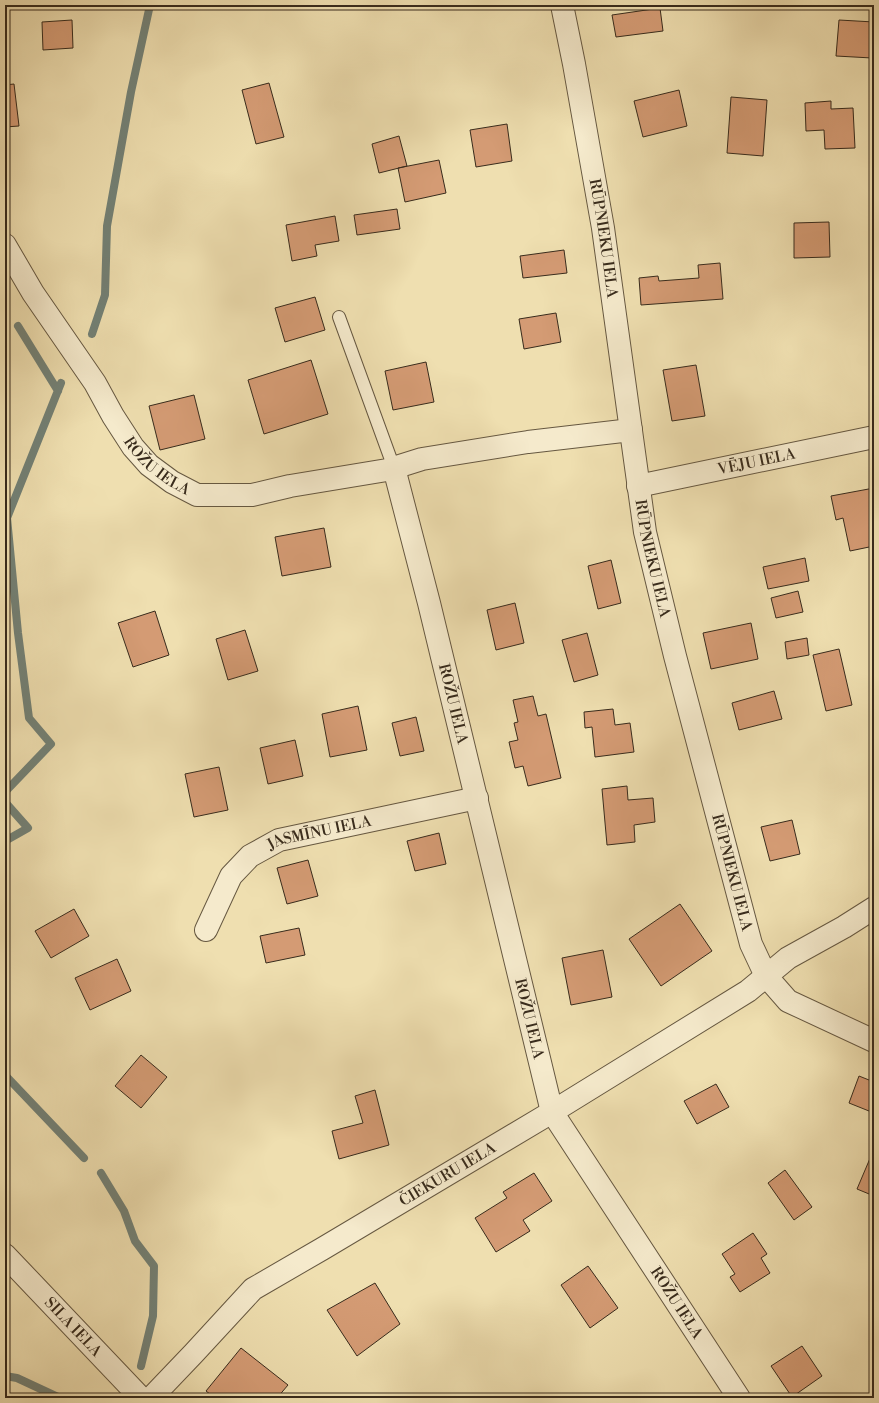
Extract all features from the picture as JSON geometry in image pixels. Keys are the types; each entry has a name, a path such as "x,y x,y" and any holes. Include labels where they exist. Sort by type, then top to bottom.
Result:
{"street":[{"name":"RŪPNIEKU IELA","path":"562,5 603,228 645,532 675,656 751,944 766,976 788,1001 874,1041"},
{"name":"ROŽU IELA","path":"5,245 33,293 95,383 133,447 149,466 172,482 197,495 252,495 290,486 394,468 429,602 552,1112 739,1398"},
{"path":"394,468 422,459 528,442 631,430"},
{"name":"VĒJU IELA","path":"638,486 874,437"},
{"name":"JASMĪNU IELA","path":"206,930 231,876 250,856 279,840 476,798"},
{"name":"ČIEKURU IELA","path":"151,1398 253,1289 552,1112 748,991 788,958 844,927 874,908"},
{"name":"SILA IELA","path":"5,1255 141,1398"}],"lane":[{"path":"339,318 394,468"}],"building":[{"path":"660,8 663,31 616,37 612,15"},
{"path":"72,20 73,48 43,50 42,22"},
{"path":"839,20 874,22 872,58 836,56"},
{"path":"269,83 284,137 256,144 242,90"},
{"path":"14,84 19,126 5,127 5,85"},
{"path":"679,90 687,126 643,137 634,101"},
{"path":"731,97 767,100 763,156 727,153"},
{"path":"831,101 831,109 853,108 855,148 825,149 824,130 806,131 805,103"},
{"path":"507,124 512,161 476,167 470,130"},
{"path":"399,136 407,166 379,173 372,144"},
{"path":"439,160 446,193 405,202 398,168"},
{"path":"397,209 400,229 357,235 354,215"},
{"path":"335,216 339,241 315,245 317,256 292,261 286,225"},
{"path":"829,222 830,257 794,258 794,223"},
{"path":"564,250 567,273 523,278 520,256"},
{"path":"720,263 723,299 641,305 639,278 658,276 659,281 699,278 698,265"},
{"path":"315,297 325,330 285,342 275,308"},
{"path":"556,313 561,342 524,349 519,319"},
{"path":"311,360 328,414 264,434 248,380"},
{"path":"426,362 434,402 393,410 385,371"},
{"path":"696,365 705,416 672,421 663,370"},
{"path":"194,395 205,439 160,450 149,406"},
{"path":"874,488 874,546 850,551 843,518 836,520 831,496"},
{"path":"324,528 331,567 282,576 275,537"},
{"path":"805,558 809,581 768,589 763,567"},
{"path":"611,560 621,603 598,609 588,566"},
{"path":"798,591 803,612 776,618 771,598"},
{"path":"515,603 524,643 496,650 487,610"},
{"path":"155,611 169,655 133,667 118,623"},
{"path":"751,623 758,659 711,669 703,633"},
{"path":"245,630 258,671 228,680 216,639"},
{"path":"587,633 598,675 574,682 562,640"},
{"path":"807,638 809,655 787,659 785,642"},
{"path":"839,649 852,705 826,711 813,655"},
{"path":"774,691 782,719 739,730 732,703"},
{"path":"533,696 538,716 546,714 561,778 528,786 523,766 515,768 509,742 518,740 514,723 518,722 513,700"},
{"path":"358,706 367,750 330,757 322,714"},
{"path":"613,709 615,725 630,723 634,752 595,757 592,727 585,728 584,712"},
{"path":"416,717 424,751 400,756 392,723"},
{"path":"295,740 303,776 268,784 260,748"},
{"path":"219,767 228,810 194,817 185,774"},
{"path":"627,786 628,800 653,798 655,822 634,825 635,842 607,845 602,789"},
{"path":"792,820 800,854 770,861 761,827"},
{"path":"439,833 446,864 415,871 407,841"},
{"path":"308,860 318,896 287,904 277,868"},
{"path":"680,904 712,951 661,986 629,939"},
{"path":"74,909 89,936 51,958 35,931"},
{"path":"299,928 305,955 266,963 260,936"},
{"path":"603,950 612,997 571,1005 562,958"},
{"path":"117,959 131,991 90,1010 75,978"},
{"path":"141,1055 167,1077 141,1108 115,1086"},
{"path":"859,1076 874,1082 874,1113 849,1103"},
{"path":"716,1084 729,1107 697,1124 684,1101"},
{"path":"375,1090 389,1145 339,1159 332,1131 363,1123 355,1096"},
{"path":"874,1149 874,1196 857,1189"},
{"path":"785,1170 812,1207 794,1220 768,1183"},
{"path":"534,1173 552,1201 523,1220 530,1231 496,1252 475,1218 507,1198 503,1192"},
{"path":"753,1233 767,1254 761,1258 770,1273 740,1292 730,1277 735,1274 722,1254"},
{"path":"588,1266 618,1308 590,1328 561,1285"},
{"path":"375,1283 400,1324 357,1356 327,1310"},
{"path":"802,1346 822,1376 792,1397 771,1366"},
{"path":"241,1348 288,1385 277,1398 215,1398 206,1391"}],"waterway":[{"path":"92,334 105,295 107,226 131,92 150,5"},
{"path":"18,326 58,391"},
{"path":"5,792 51,744 29,718 18,633 7,518 61,383"},
{"path":"5,802 28,828 5,841"},
{"path":"5,1075 84,1158"},
{"path":"101,1173 124,1211 135,1241 154,1266 153,1316 141,1366"},
{"path":"5,1376 17,1378 60,1398"}]}
